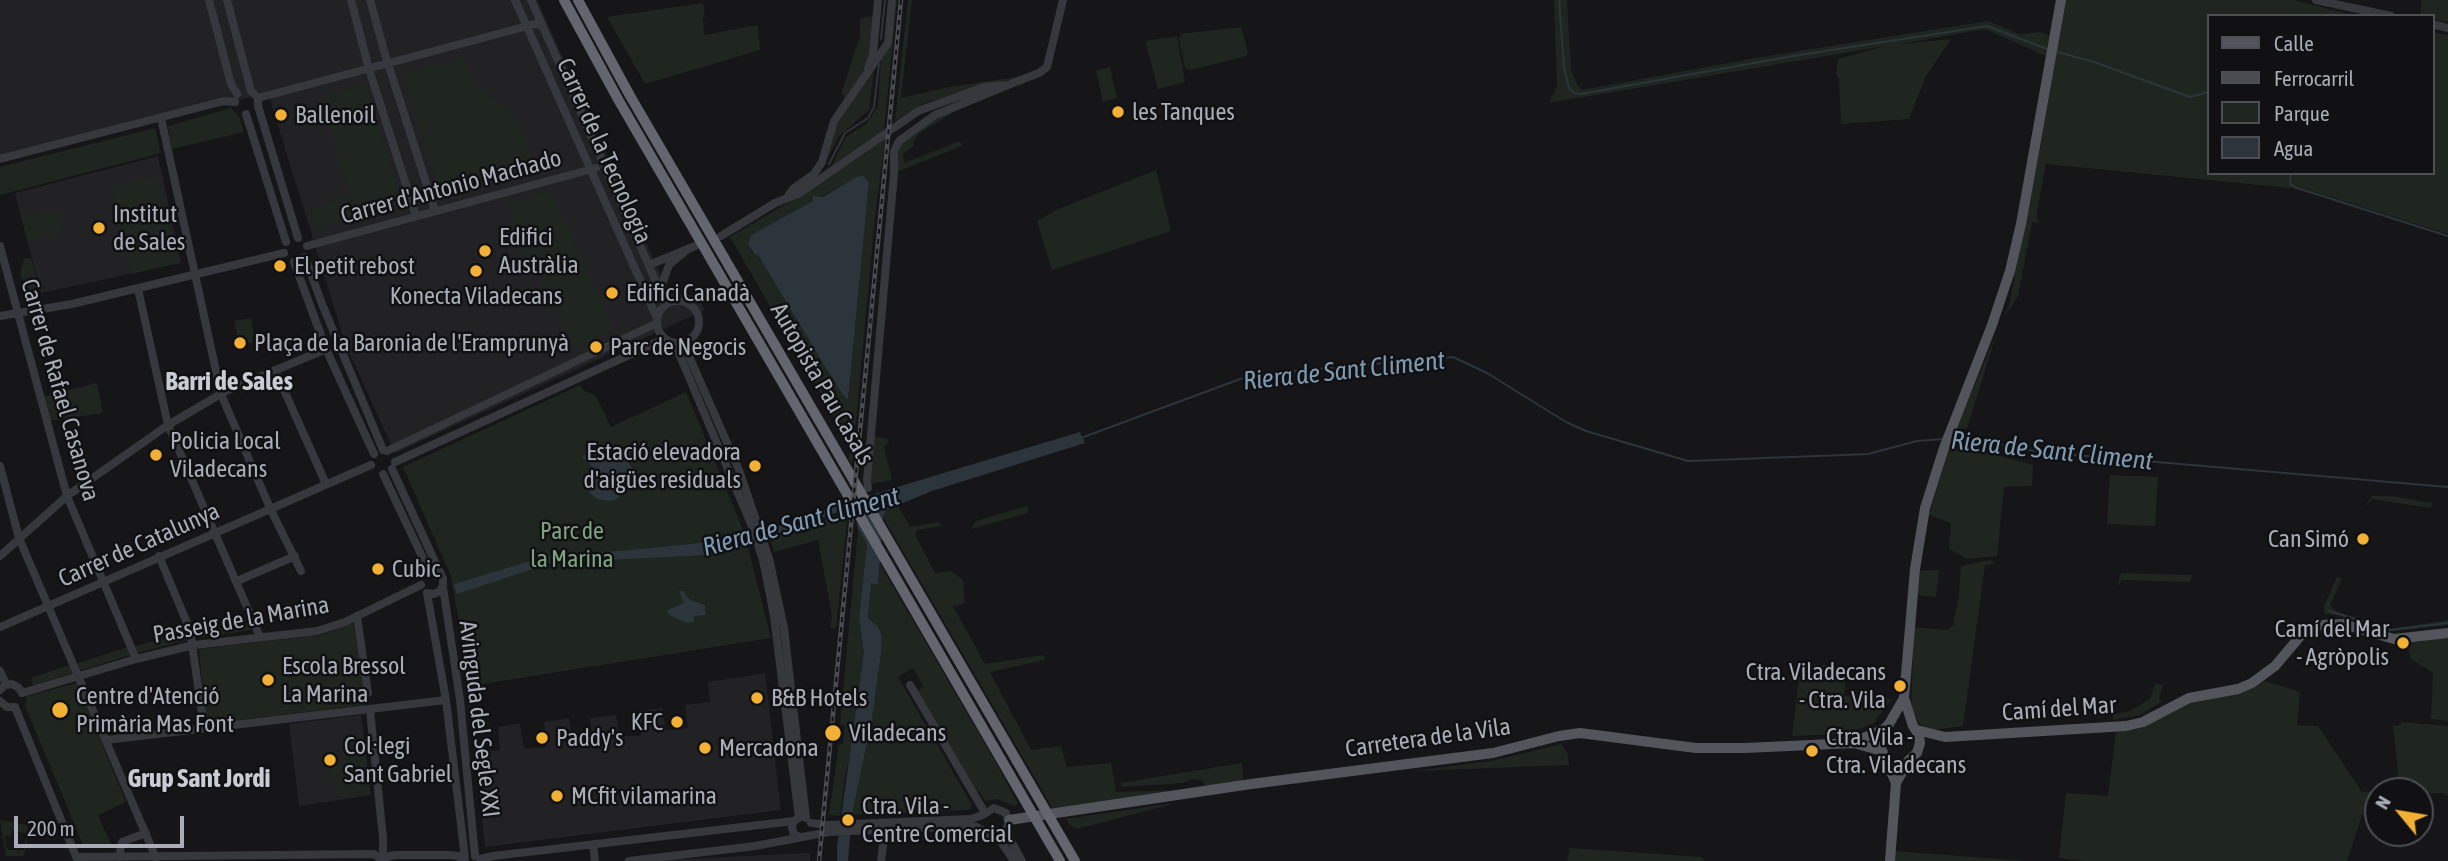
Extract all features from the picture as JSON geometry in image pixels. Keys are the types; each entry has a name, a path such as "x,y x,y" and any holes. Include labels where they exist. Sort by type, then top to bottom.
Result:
{"highway":[{"name":"Autopista Pau Casals","path":"564,0 619,101 1060,861"},
{"name":"Autopista Pau Casals","path":"578,0 629,94 1075,861"}],"main road":[{"path":"1896,783 1880,742 1904,698 1918,547 1929,494 2010,271 2021,224 2061,0"},
{"name":"Camí del Mar","path":"1918,751 1932,741 1945,737 2134,725 2189,698 2238,689 2252,683 2275,666 2303,634 2321,625 2343,624 2394,639 2448,633"},
{"path":"1889,861 1896,783 1909,760 1918,751 1920,740 1904,698"},
{"path":"1854,743 1901,721 1915,728"},
{"name":"Camí del Mar","path":"1915,728 1945,737"},
{"name":"Carretera de la Vila","path":"1012,823 1065,811 1493,753 1580,733 1703,748 1854,743"},
{"path":"1854,743 1884,753 1896,762 1909,760"}],"street":[{"path":"209,0 237,109 246,114 286,242 284,253 294,262 326,349 374,454 371,465 375,471 383,474 429,571"},
{"path":"227,0 298,238 307,246 305,257 322,304 385,450 393,456 393,466 444,581 443,587 436,593 424,589 422,577 429,571"},
{"path":"351,0 369,69 416,216"},
{"path":"370,0 435,211"},
{"name":"Carrer de la Tecnologia","path":"515,0 657,321"},
{"name":"Carrer de la Tecnologia","path":"531,0 660,290 669,303"},
{"path":"864,80 873,54 878,0"},
{"path":"788,196 794,188 814,174 822,162 834,121 888,43 892,0"},
{"path":"868,488 894,151 899,141 935,116 1031,77 1047,67 1063,0"},
{"path":"2316,0 2382,14"},
{"path":"0,159 236,98 244,90 256,98 542,24"},
{"path":"721,236 788,196 800,193 918,111 985,87 1008,85"},
{"path":"246,114 253,112 256,98"},
{"path":"161,117 221,394 270,508 301,571"},
{"name":"Carrer d'Antonio Machado","path":"307,246 591,169 606,169"},
{"path":"286,242 298,238"},
{"name":"Carrer de Rafael Casanova","path":"0,246 66,496 136,659"},
{"path":"649,265 691,248 669,265 660,290"},
{"path":"0,316 72,304 284,253"},
{"path":"294,262 305,257"},
{"path":"138,289 168,425 261,637"},
{"path":"374,454 657,321 663,307 669,303 685,303 697,313 697,331 686,342 675,344 664,339 657,321"},
{"path":"383,474 393,466 664,339"},
{"path":"686,342 689,356 739,470 766,559 805,821 812,829 812,835"},
{"path":"675,344 755,523"},
{"path":"0,556 66,496 168,425 221,394 326,349"},
{"path":"275,370 326,484"},
{"name":"Carrer de Catalunya","path":"0,627 371,465"},
{"path":"0,466 19,538 156,858"},
{"path":"159,556 190,630 202,714"},
{"path":"237,581 295,556"},
{"path":"429,571 440,573"},
{"name":"Avinguda del Segle XXI","path":"443,587 479,859"},
{"name":"Passeig de la Marina","path":"22,693 136,659 194,645 317,631 424,589"},
{"name":"Avinguda del Segle XXI","path":"424,589 446,701 463,859"},
{"path":"357,616 368,692"},
{"path":"0,671 2,687 16,685 22,693 21,701 15,707 7,707 0,701"},
{"path":"910,685 984,814 981,824 983,829 988,834 997,836 1014,861"},
{"path":"106,740 446,701"},
{"path":"15,707 77,859 365,858 376,855 384,860"},
{"path":"370,710 384,860"},
{"path":"629,861 755,846 860,827 967,819 994,808 1001,809 1012,823 1010,839 1022,861"},
{"path":"799,837 792,830 805,821"},
{"path":"384,860 389,856 418,855 479,859 805,821 884,830 967,826 983,829"},
{"path":"997,836 1012,823"},
{"path":"881,861 884,830"},
{"path":"119,857 122,842 146,833"},
{"path":"660,837 662,856"},
{"path":"593,844 595,861"}],"shaded area":[{"path":"0,0 537,0 669,293 690,295 700,301 705,310 395,453 346,346 268,93 0,160"},
{"name":"Institut de Sales","path":"158,156 181,263 41,293 15,193"},
{"path":"765,673 781,810 485,847 475,753 500,750 498,727 520,723 524,749 546,747 544,722 569,718 572,742 592,740 590,718 616,715 620,736 641,736 639,711 662,708 666,730 688,728 685,705 710,702 708,682"},
{"name":"Col·legi Sant Gabriel","path":"361,715 371,795 299,806 289,724"},
{"path":"810,853 810,861 642,861"}],"green space":[{"path":"894,0 897,0 884,130 829,171 846,137 866,124 878,106 881,57"},
{"path":"908,0 912,0 901,98 949,87 1029,75 922,104 895,121"},
{"path":"1554,0 1567,0 1571,70 1582,90 1755,58 1988,21 2019,34 2041,32 2049,35 2046,56 1985,29 1900,44 1951,39 1926,76 1909,119 1841,124 1839,79 1836,74 1838,59 1885,46 1549,103 1557,86"},
{"path":"2066,0 2294,0 2348,14 2206,14 2206,175 2434,175 2434,32 2448,35 2448,234 2296,186 2290,188 2046,164 2036,216 2039,223 2032,222 2018,296 2003,319 2009,305"},
{"path":"2422,0 2448,0 2448,22 2434,19 2434,14 2420,14"},
{"path":"703,3 704,35 758,25 760,50 645,84 607,17"},
{"path":"875,17 871,55 866,70 845,101 842,91 860,36 860,18"},
{"path":"1241,27 1248,52 1246,56 1191,70 1185,68 1179,39 1181,34"},
{"path":"1177,36 1185,82 1158,89 1145,41"},
{"path":"464,59 476,87 511,110 538,172 441,195 403,74"},
{"path":"1110,67 1117,98 1103,102 1096,71"},
{"path":"874,69 869,110 839,136 825,159 840,114"},
{"path":"366,83 402,203 317,228 311,208 350,196 321,97"},
{"path":"231,108 239,117 244,132 172,149 168,126"},
{"path":"954,109 951,114 918,134 914,146 903,154 904,163 960,141 962,146 897,172 898,146 926,124"},
{"path":"155,128 161,153 0,195 0,167"},
{"path":"885,138 852,463 849,460 850,445 730,237 796,198","holes":["857,177 869,183 848,398 824,365 758,255 754,255 748,244 751,235"]},
{"path":"1156,170 1171,231 1052,270 1037,221 1058,209"},
{"path":"158,175 178,263 131,274 111,186"},
{"path":"550,190 614,330 576,349 513,233 517,229 517,223 508,205"},
{"path":"60,210 64,232 27,240 21,217"},
{"path":"31,258 39,290 31,292 20,275 24,259"},
{"path":"251,318 253,343 243,342 240,347 234,321"},
{"path":"1997,332 1967,428 1956,429"},
{"path":"97,383 103,413 48,421 42,397"},
{"name":"Parc de la Marina","path":"580,385 583,390 596,396 611,427 686,392 744,532 771,638 470,686 451,576 403,467"},
{"path":"874,436 888,439 889,443 884,447 892,480 873,484 870,478"},
{"path":"1950,446 1980,450 2033,465 2032,486 2004,487 1997,556 1968,559 1949,549 1951,523 1929,515"},
{"path":"2110,475 2158,477 2155,526 2107,524"},
{"path":"2372,496 2392,496 2433,503 2430,508 2372,499 2362,510"},
{"path":"897,504 910,527 938,522 942,526 917,530 915,535 935,573 951,571 963,580 965,603 953,606 985,664 1044,655 1045,660 990,672 1031,750 1061,746 1067,767 1111,763 1116,792 1187,790 1053,809 883,517 886,510"},
{"path":"1028,506 1028,513 971,529 976,521"},
{"path":"848,511 836,629 830,628 832,616 818,540 774,552 770,539"},
{"path":"858,529 867,544 859,617 867,647 861,704 845,777 840,816 829,815 839,744 843,744 845,726 840,725"},
{"path":"1993,561 1994,564 1985,565 1963,726 1932,730 1920,724 1911,709 1914,627 1946,630 1953,626 1961,566"},
{"path":"880,564 995,761 1018,804 1015,806 997,799 985,801 979,791 976,792 917,692 923,686 913,668 898,677 972,805 970,810 852,815 872,719 881,653 882,636 878,627 868,618 871,582 878,585"},
{"path":"1939,570 1936,597 1918,595 1920,571"},
{"path":"2121,573 2192,575 2190,582 2122,580 2117,588"},
{"path":"2337,577 2342,578 2330,606 2338,612 2391,629 2448,620 2448,625 2394,631 2344,616 2325,614 2324,606"},
{"path":"250,623 251,630 198,638 197,632"},
{"path":"353,623 366,705 206,724 199,649 321,635"},
{"path":"188,633 190,639 137,653 135,646"},
{"path":"2448,637 2448,721 2431,719 2433,673 2411,659 2406,642"},
{"path":"128,647 131,655 78,671 75,664"},
{"path":"1801,663 1846,667 1844,696 1892,699 1873,724 1844,734 1792,736"},
{"path":"70,665 73,673 33,686 31,678"},
{"path":"2265,681 2300,692 2297,725 2318,726 2364,792 2364,808 2347,861 2085,861 2059,858 2066,793 2108,796 2116,731 2200,699 2243,691"},
{"path":"77,683 126,802 98,815 111,844 91,848 84,847 25,706 27,696"},
{"path":"2155,684 2163,685 2159,698 2161,702 2140,715 2113,720 2113,714 2128,712 2150,699"},
{"path":"2402,722 2448,726 2448,796 2444,793 2434,793 2434,777 2399,777 2393,726"},
{"path":"1562,744 1568,755 1569,765 1413,771 1491,761"},
{"path":"366,756 370,794 337,797 335,780 332,776 328,777 329,761"},
{"path":"1242,763 1243,781 1208,788 1201,780 1192,779 1183,783 1122,787 1120,783"},
{"path":"1180,802 1077,829 1066,819"},
{"path":"0,820 28,825 27,845 23,856 6,856","holes":["12,830 27,834 24,850 9,850 6,847 5,836 10,838"]},
{"path":"1570,848 1702,857 1704,861 1567,861"},
{"path":"1894,851 2026,861 1893,861"}],"water":[{"path":"864,176 869,183 848,399 824,365 758,255 755,255 748,244 751,235 813,201 813,196 823,197 856,177"},
{"path":"1080,432 1085,443 932,491 886,510 883,517 878,585 871,583 868,618 878,627 882,636 881,653 872,719 852,815 848,861 837,861 837,846 864,653 859,617 867,544 858,529 856,516 847,509 730,551 704,555 551,563 457,594 454,586 557,553 620,551 730,540"},
{"path":"586,454 605,461 623,456 633,469 620,481 628,490 615,500 609,501 597,499 592,495 582,485 595,469 582,457"},
{"path":"679,591 683,591 690,600 705,605 705,615 694,616 694,622 687,623 671,616 666,611 684,603"}],"waterway":[{"path":"881,39 885,0"},
{"path":"1559,0 1564,67 1569,88 1574,93 1581,94 1793,56 1987,26 2047,49"},
{"path":"2058,52 2094,62 2190,97 2206,93"},
{"path":"829,164 845,133 868,118 874,107 879,64"},
{"path":"2291,175 2290,184 2294,187 2448,236"},
{"name":"Riera de Sant Climent","path":"1081,438 1251,375 1453,357 1487,373 1566,422 1586,431 1688,461 1868,454 1917,441 1944,439"},
{"name":"Riera de Sant Climent","path":"1953,439 1969,438 2040,452 2448,487"},
{"path":"2329,611 2390,630 2448,623"}],"railway":[{"path":"819,861 901,0"}],"place":[{"name":"les Tanques","path":"1118,112"},
{"name":"Ballenoil","path":"281,115"},
{"name":"Institut de Sales","path":"99,228"},
{"name":"Edifici Austràlia","path":"485,251"},
{"name":"El petit rebost","path":"280,266"},
{"name":"Konecta Viladecans","path":"476,271"},
{"name":"Edifici Canadà","path":"612,293"},
{"name":"Plaça de la Baronia de l'Eramprunyà","path":"240,343"},
{"name":"Parc de Negocis","path":"596,347"},
{"name":"Policia Local Viladecans","path":"156,455"},
{"name":"Estació elevadora d'aigües residuals","path":"755,466"},
{"name":"Can Simó","path":"2363,539"},
{"name":"Cubic","path":"378,569"},
{"name":"Camí del Mar - Agròpolis","path":"2403,643"},
{"name":"Escola Bressol La Marina","path":"268,680"},
{"name":"Ctra. Viladecans - Ctra. Vila","path":"1900,686"},
{"name":"B&B Hotels","path":"757,698"},
{"name":"Centre d'Atenció Primària Mas Font","path":"60,710"},
{"name":"KFC","path":"677,722"},
{"name":"Viladecans","path":"833,733"},
{"name":"Paddy's","path":"542,738"},
{"name":"Mercadona","path":"705,748"},
{"name":"Ctra. Vila - Ctra. Viladecans","path":"1812,751"},
{"name":"Col·legi Sant Gabriel","path":"330,760"},
{"name":"MCfit vilamarina","path":"557,796"},
{"name":"Ctra. Vila - Centre Comercial","path":"848,820"}],"district":[{"name":"Barri de Sales","path":"229,382"},
{"name":"Grup Sant Jordi","path":"199,779"}]}
